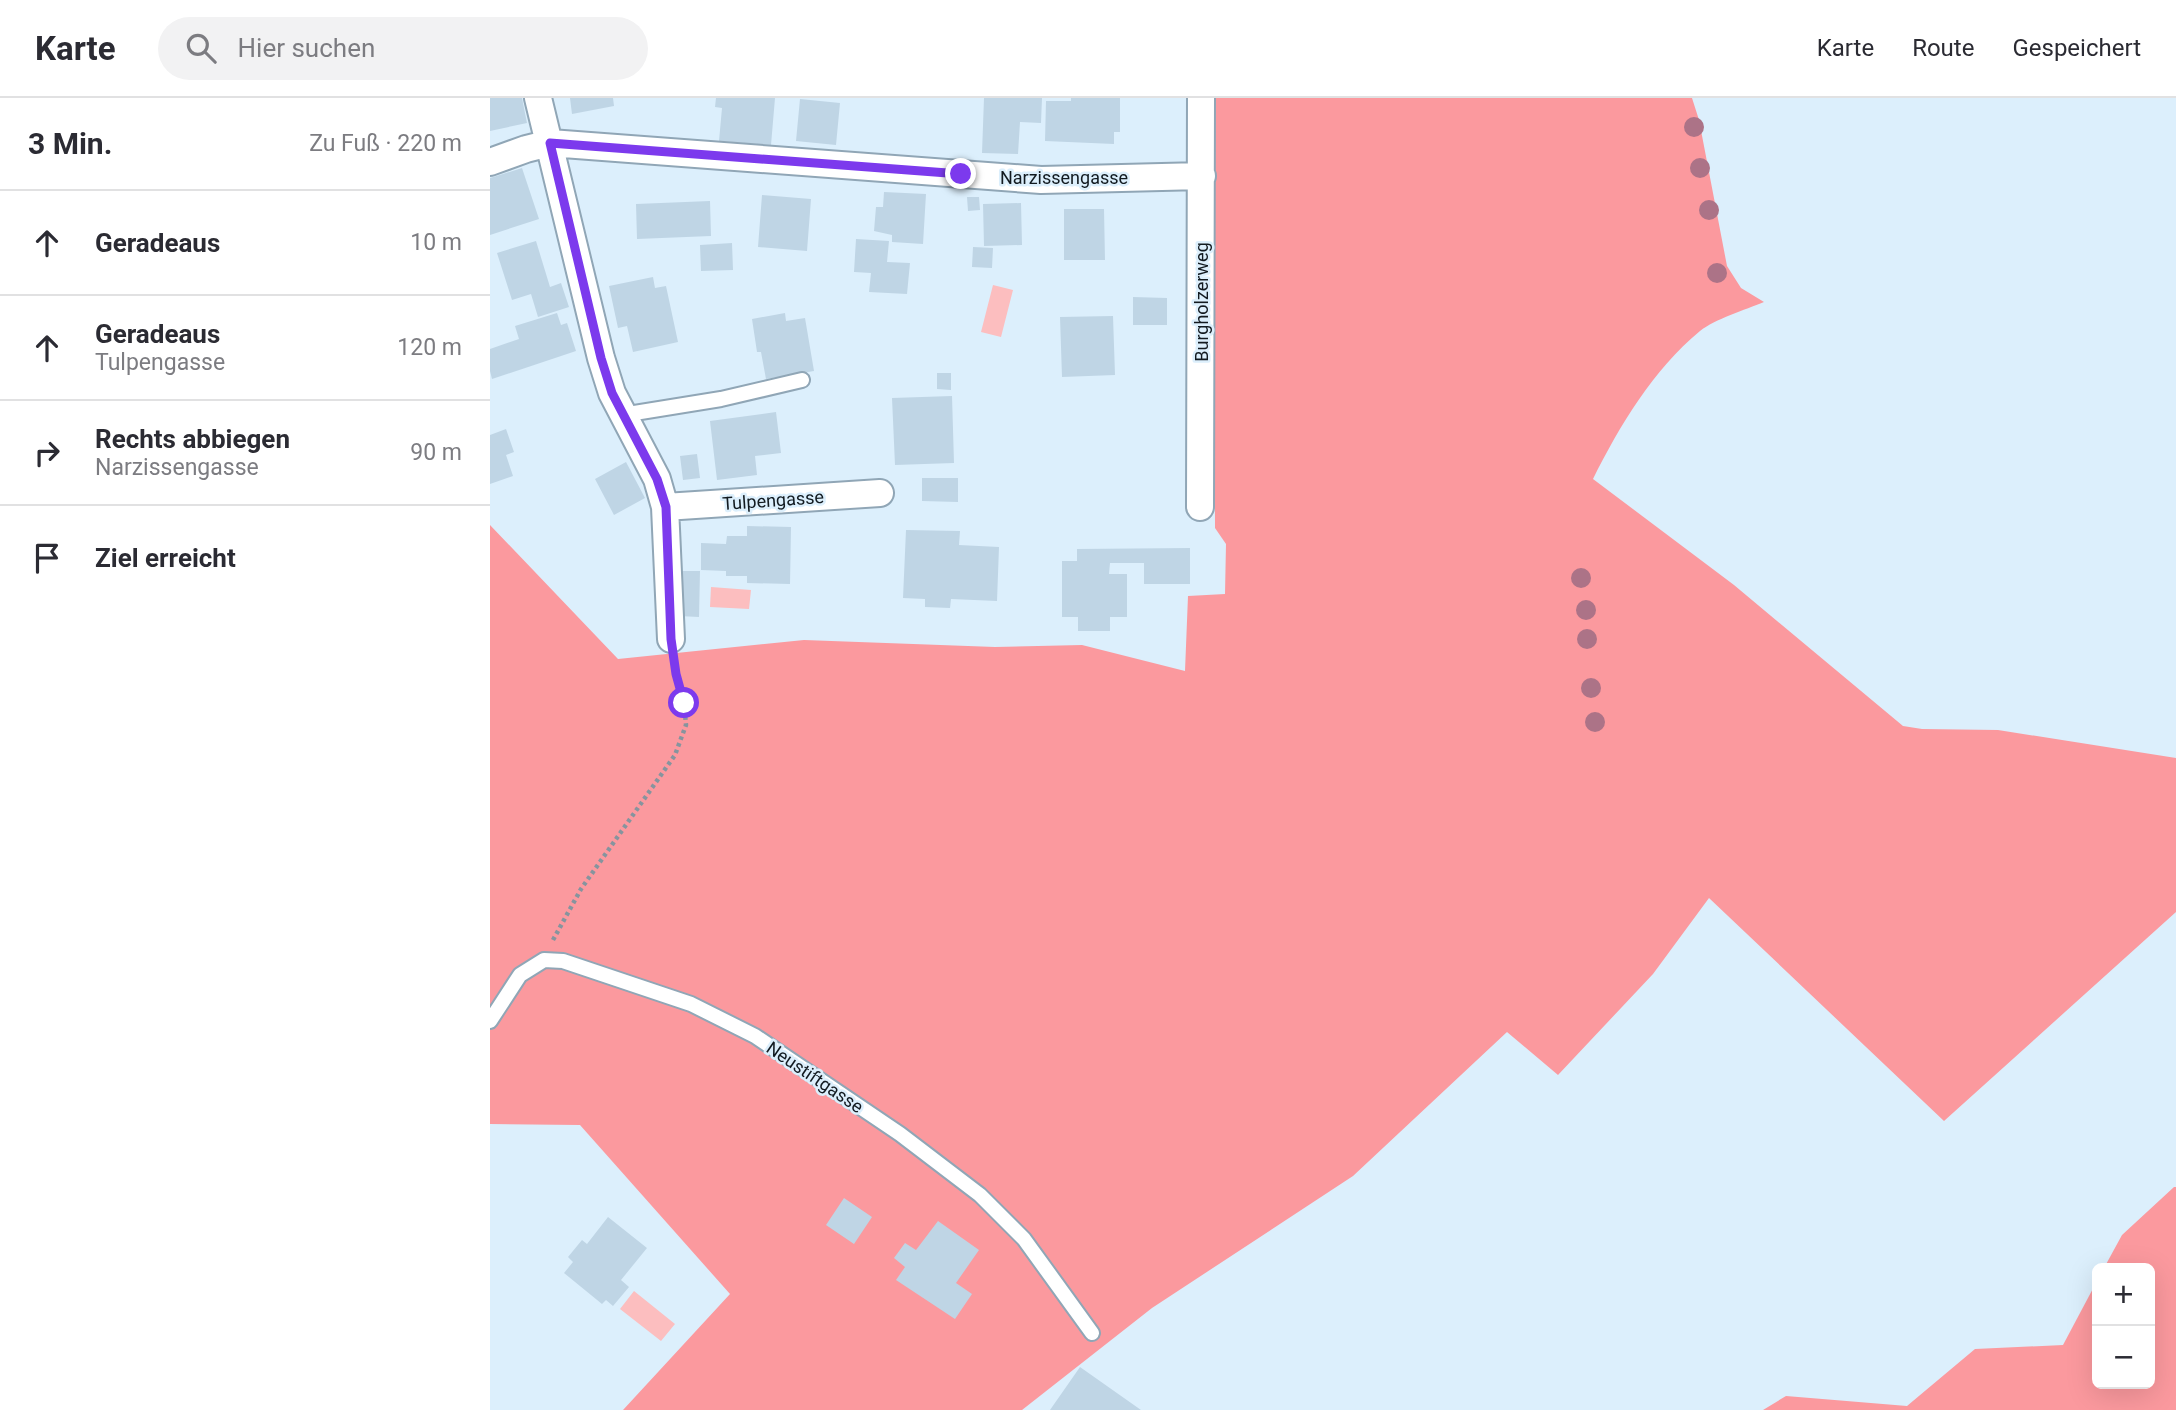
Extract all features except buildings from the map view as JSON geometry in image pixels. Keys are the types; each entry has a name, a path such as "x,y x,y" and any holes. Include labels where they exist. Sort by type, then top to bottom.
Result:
{"street":[{"path":"538,98 601,358 622,415 657,479 666,507 671,639"},
{"name":"Burgholzerweg","path":"1200,507 1201,98"},
{"path":"490,162 550,143"},
{"name":"Narzissengasse","path":"550,143 1041,180 1202,176"},
{"name":"Tulpengasse","path":"666,507 880,493"}],"lane":[{"path":"622,415 721,399 802,380"},
{"path":"490,1021 520,975 544,960"},
{"name":"Neustiftgasse","path":"544,960 563,961 691,1004 755,1037 888,1126 980,1195 1024,1239 1092,1333"}],"path":[{"path":"544,960 581,889 675,755 686,725 671,639"}],"shaded area":[{"path":"1214,98 1692,98 1699,120 1727,266 1741,288 1764,302 1714,323 1683,346 1639,399 1593,479 1734,585 1903,726 1922,729 1998,730 2176,758 2176,912 1944,1121 1709,898 1653,974 1558,1075 1507,1032 1353,1176 1152,1308 1022,1410 623,1410 730,1294 580,1125 490,1124 490,525 618,659 804,640 995,647 1082,645 1185,671 1188,596 1225,594 1226,544 1215,528"},
{"path":"993,285 1013,290 1001,337 981,332"},
{"path":"711,587 751,590 749,609 710,607"},
{"path":"2176,1187 2176,1410 1763,1410 1786,1396 1907,1406 1975,1349 2063,1345 2092,1290 2092,1389 2155,1389 2155,1263 2107,1263 2122,1235"},
{"path":"634,1291 675,1324 661,1341 620,1309"}],"route":[{"path":"684,703 671,639 666,507 657,479 612,393 601,358 550,143 961,174"}]}
